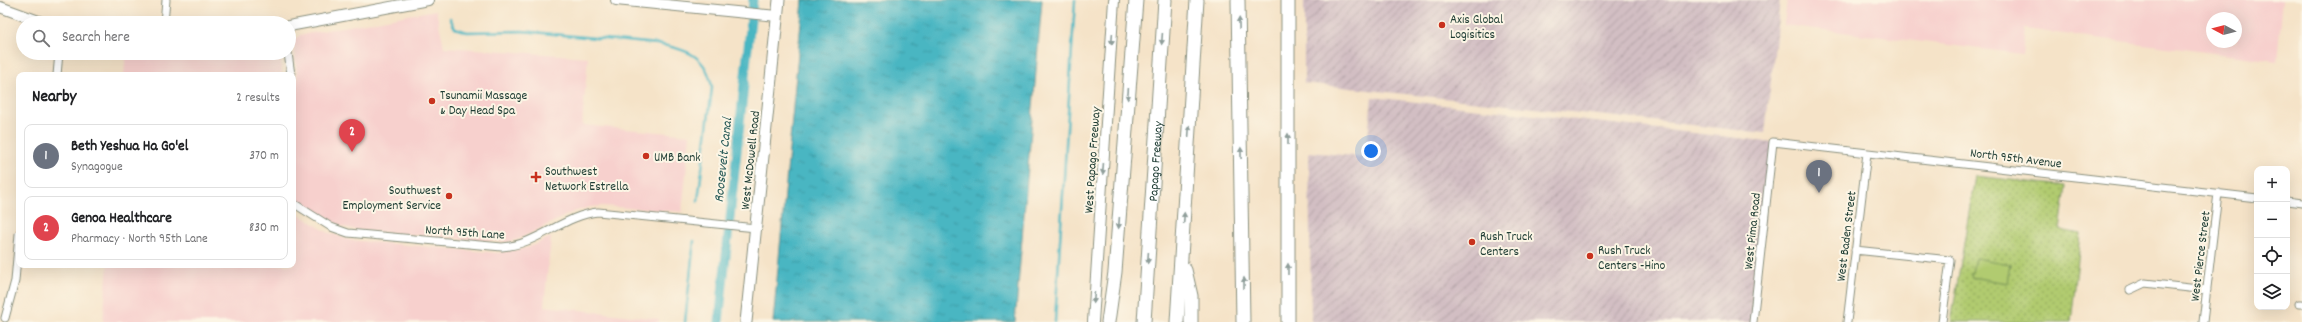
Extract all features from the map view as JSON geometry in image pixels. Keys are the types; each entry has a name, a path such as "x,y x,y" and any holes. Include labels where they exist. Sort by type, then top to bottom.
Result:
{"highway":[{"path":"1108,322 1113,299 1136,0"},
{"name":"Papago Freeway","path":"1144,322 1164,0"},
{"path":"1177,322 1197,0"},
{"path":"1238,0 1243,322"},
{"path":"1288,0 1288,322"},
{"path":"1182,257 1191,296 1191,322"}],"main road":[{"name":"West McDowell Road","path":"746,322 779,0"}],"street":[{"path":"165,16 166,0"},
{"path":"296,25 428,0"},
{"path":"616,0 646,1 777,16"},
{"name":"West Papago Freeway","path":"1093,322 1114,0"},
{"path":"0,7 25,16"},
{"path":"57,72 58,60"},
{"path":"289,60 291,72"},
{"name":"North 95th Avenue","path":"1773,142 2254,198"},
{"name":"West Pima Road","path":"1752,322 1773,142"},
{"name":"West Baden Street","path":"1847,322 1867,153"},
{"name":"West Pierce Street","path":"2203,322 2218,193"},
{"path":"2290,201 2302,203"},
{"name":"North 95th Lane","path":"296,205 331,227 348,233 502,247 517,245 590,213 607,211 756,228"},
{"path":"1855,250 1950,260 1942,322"},
{"path":"5,319 15,281 16,268"},
{"path":"2130,290 2145,283 2207,290"}],"shaded area":[{"path":"1304,0 1780,0 1765,133 1304,83"},
{"path":"1787,0 2283,0 2277,61 2025,29 2022,54 1784,25"},
{"path":"436,10 444,47 588,57 582,125 690,135 682,212 602,206 590,207 573,212 519,239 507,242 356,230 340,226 299,201 298,191 296,189 297,77 295,60 296,39 300,35"},
{"path":"125,60 281,60 282,72 124,72"},
{"path":"1372,97 1773,142 1753,322 1311,322 1309,152 1366,157"},
{"path":"296,212 327,232 349,240 498,253 527,248 551,237 544,306 659,319 659,322 103,322 108,268 296,268"}],"green space":[{"path":"1975,176 2066,186 2060,230 2081,234 2071,322 1951,322"},
{"path":"1975,258 2010,264 2007,283 1971,277"}],"water":[{"path":"803,0 1042,0 1015,322 773,322"}],"waterway":[{"name":"Roosevelt Canal","path":"719,322 753,0"},
{"path":"1055,322 1075,0"},
{"path":"450,18 455,28 467,32 522,31 657,44 677,48 694,56 705,68 712,88 698,201"},
{"path":"685,322 694,241"}],"place":[{"name":"Axis Global Logisitics","path":"1442,25"},
{"name":"Tsunamii Massage & Day Head Spa","path":"432,101"},
{"name":"Genoa Healthcare","path":"352,152"},
{"name":"UMB Bank","path":"646,156"},
{"name":"Southwest Network Estrella","path":"536,177"},
{"name":"Beth Yeshua Ha Go'el","path":"1819,193"},
{"name":"Southwest Employment Service","path":"449,196"},
{"name":"Rush Truck Centers","path":"1472,242"},
{"name":"Rush Truck Centers -Hino","path":"1590,256"}]}
